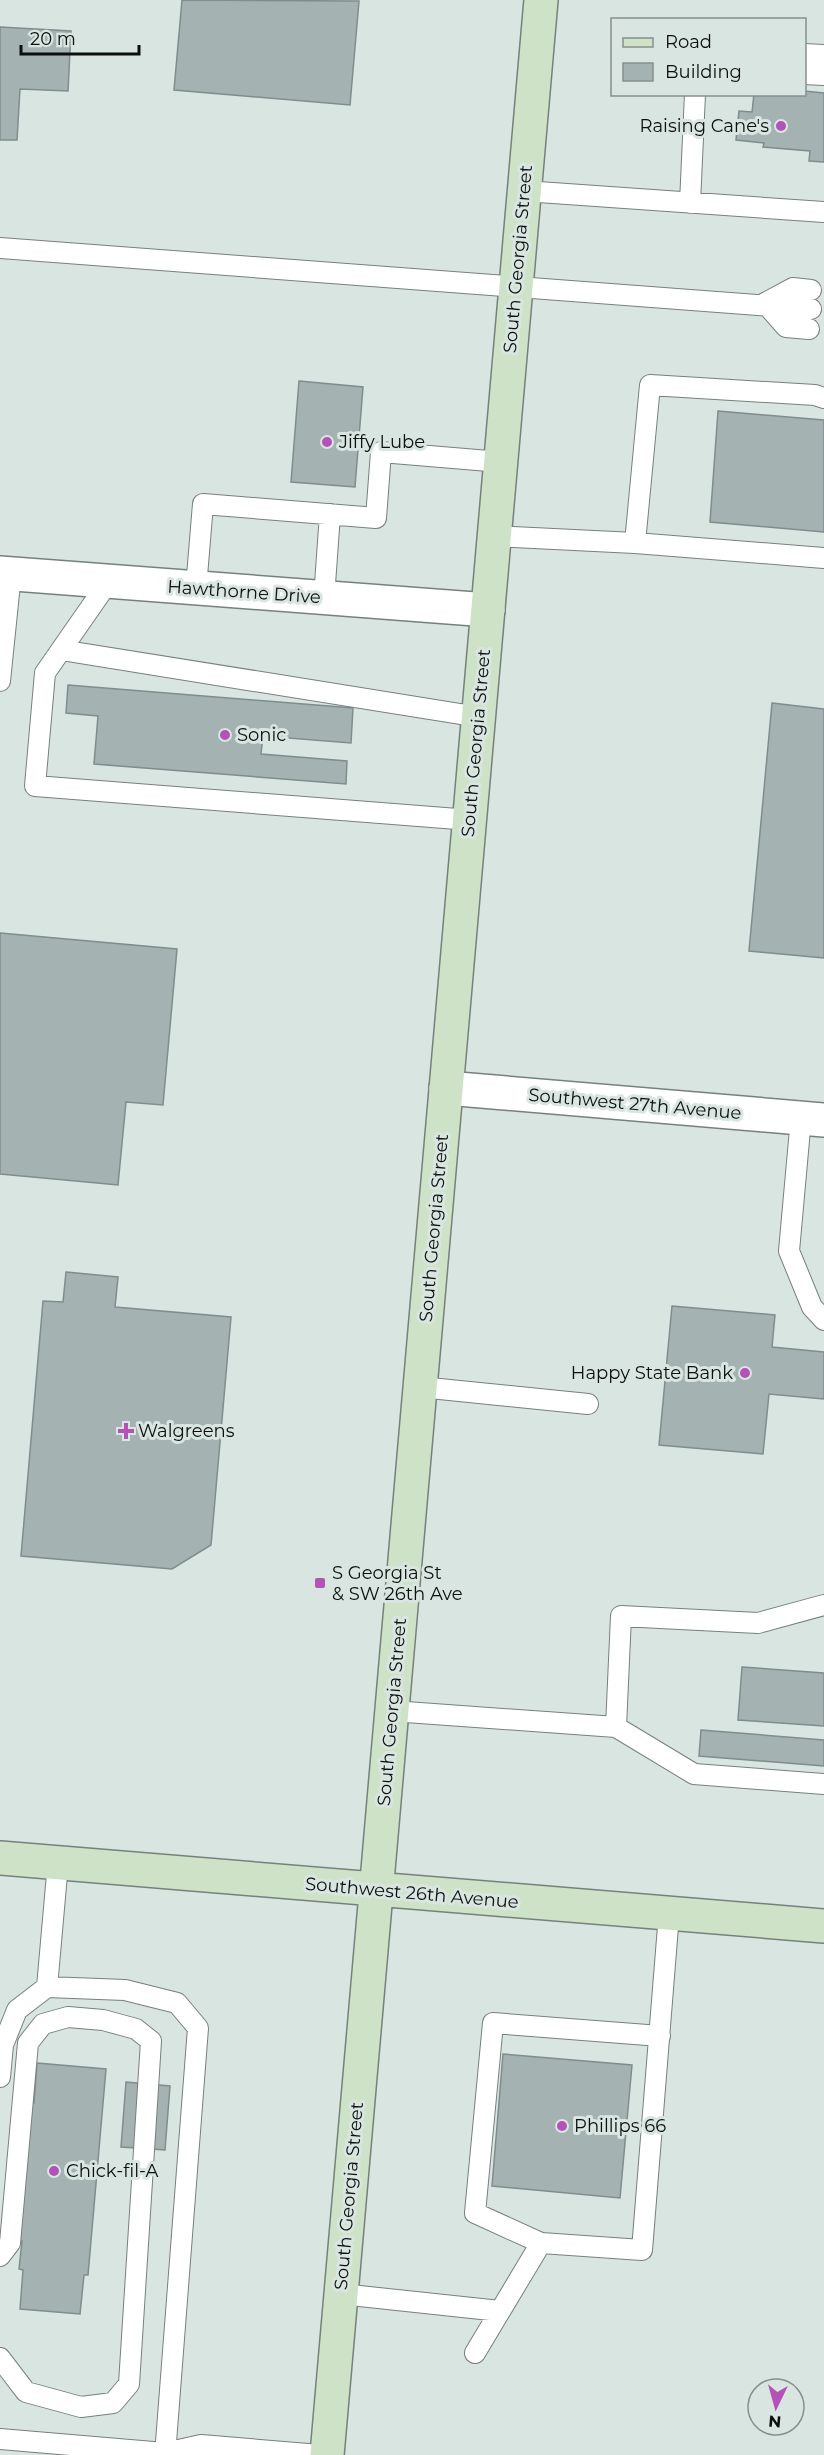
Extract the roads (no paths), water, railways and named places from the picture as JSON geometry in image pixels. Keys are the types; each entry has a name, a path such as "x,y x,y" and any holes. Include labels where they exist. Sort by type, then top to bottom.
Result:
{"main road":[{"name":"South Georgia Street","path":"327,2455 541,0"},
{"name":"Southwest 26th Avenue","path":"0,1858 824,1926"}],"street":[{"name":"Hawthorne Drive","path":"6,573 488,610"},
{"name":"Southwest 27th Avenue","path":"446,1088 812,1119"}],"lane":[{"path":"806,54 824,55"},
{"path":"806,74 824,75"},
{"path":"690,202 695,96"},
{"path":"524,191 824,213"},
{"path":"0,248 451,284 517,285 765,303 811,299"},
{"path":"765,303 786,327 809,329"},
{"path":"635,543 650,385 815,395 824,398"},
{"path":"196,588 203,504 376,518 381,452 501,462"},
{"path":"324,598 330,514"},
{"path":"495,536 635,543 824,558"},
{"path":"0,681 6,573"},
{"path":"109,581 45,673 35,786 470,820"},
{"path":"61,650 479,717"},
{"path":"812,1119 789,1251 812,1307 824,1320"},
{"path":"420,1387 588,1404"},
{"path":"616,1726 621,1616 758,1623 824,1605"},
{"path":"392,1711 616,1726 694,1774 824,1784"},
{"path":"47,1987 58,1863"},
{"path":"660,2036 493,2023 475,2213 541,2243 642,2250 660,2036 669,1914"},
{"path":"0,2077 3,2045 16,2010 47,1987 125,1990 177,2003 198,2028 165,2454"},
{"path":"0,2256 10,2243 28,2043 43,2024 68,2017 103,2020 136,2030 151,2041 129,2384 113,2403 81,2407 26,2392 0,2358"},
{"path":"475,2353 541,2243"},
{"path":"341,2294 500,2311"},
{"path":"0,2439 165,2454 201,2445 320,2455"}],"place":[{"name":"Raising Cane's","path":"781,126"},
{"name":"Jiffy Lube","path":"327,442"},
{"name":"Sonic","path":"225,735"},
{"name":"Happy State Bank","path":"745,1373"},
{"name":"Walgreens","path":"126,1431"},
{"name":"S Georgia St & SW 26th Ave","path":"320,1583"},
{"name":"Phillips 66","path":"562,2126"},
{"name":"Chick-fil-A","path":"54,2171"}]}
